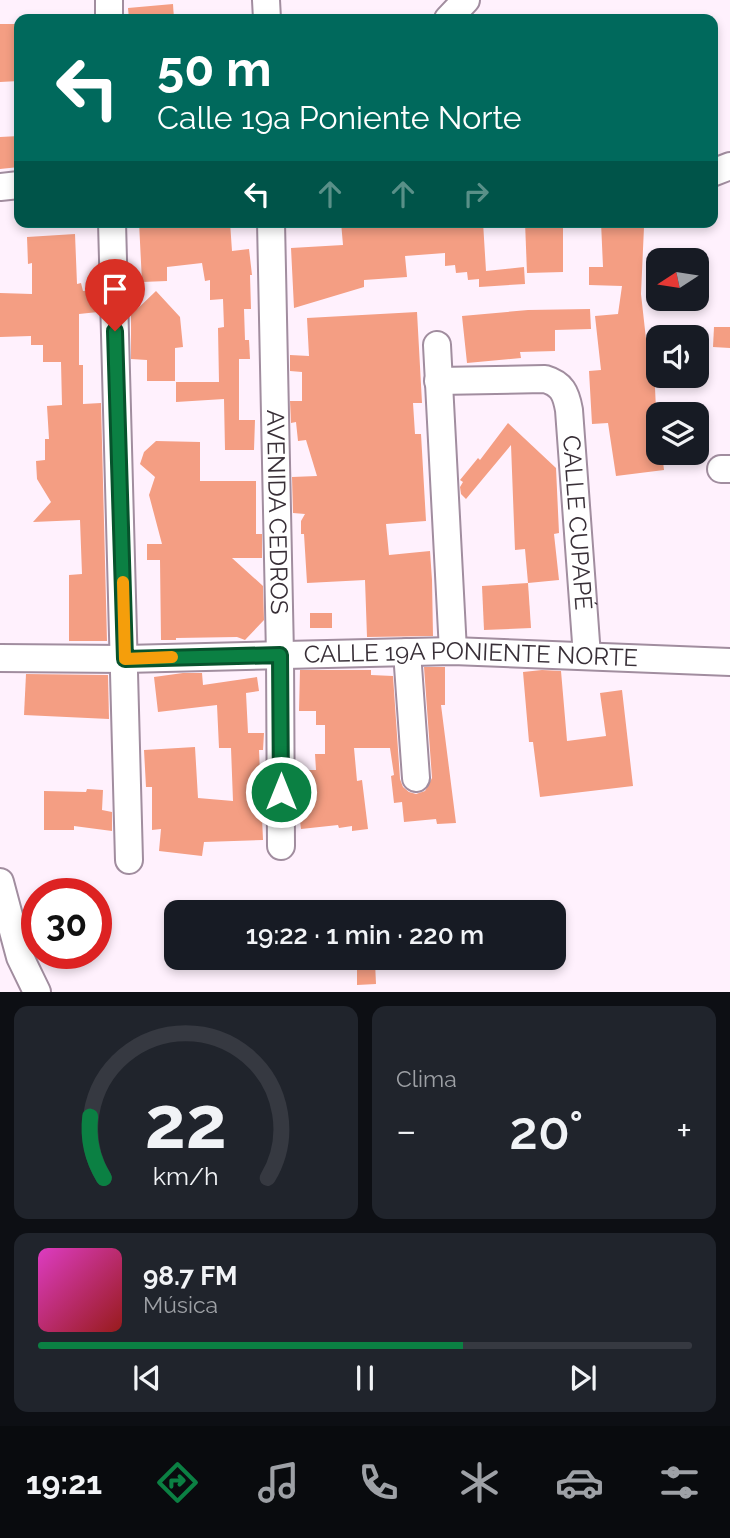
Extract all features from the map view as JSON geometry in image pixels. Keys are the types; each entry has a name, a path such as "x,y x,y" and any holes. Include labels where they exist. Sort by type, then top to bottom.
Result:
{"street":[{"path":"453,14 466,0"},
{"path":"112,228 129,860"},
{"name":"AVENIDA CEDROS","path":"271,228 281,846"},
{"path":"438,345 453,651"},
{"name":"CALLE CUPAPÉ","path":"438,381 545,379 555,382 563,390 569,410 587,656"},
{"name":"CALLE 19A PONIENTE NORTE","path":"0,657 125,659 453,651 730,662"},
{"path":"407,652 416,778"},
{"path":"0,882 20,957 37,992"}],"building":[{"path":"173,4 174,14 129,14 128,8"},
{"path":"0,24 14,24 14,81 0,82"},
{"path":"14,136 14,168 0,169 0,137"},
{"path":"139,228 230,228 232,251 249,249 252,275 251,309 244,309 245,340 249,340 250,359 239,359 239,420 255,420 254,450 225,450 224,399 176,402 176,382 219,382 218,328 224,327 223,299 210,300 210,280 205,281 202,263 167,267 167,281 142,282"},
{"path":"342,228 483,228 486,271 524,267 525,284 479,287 479,279 468,280 467,272 456,273 455,265 445,266 445,253 405,256 407,277 364,280 364,287 294,308 291,248 343,245"},
{"path":"525,228 563,228 563,272 527,273"},
{"path":"601,228 644,228 641,294 646,339 646,388 655,388 656,402 646,402 646,465 663,465 664,470 616,476 608,423 592,424 589,371 601,370 595,316 618,314 622,286 589,285 589,267 603,267"},
{"path":"75,234 77,284 81,283 83,291 97,290 98,312 79,314 79,365 83,365 83,404 101,403 107,641 69,641 69,575 82,574 80,520 33,522 51,502 37,479 36,461 45,460 45,439 49,439 47,406 62,405 61,362 43,362 43,345 31,345 31,336 0,337 0,293 32,294 32,263 28,264 27,237"},
{"path":"156,291 180,317 183,347 175,348 175,381 147,381 147,360 131,359 131,315"},
{"path":"590,309 591,329 555,330 555,351 520,352 521,358 467,363 462,316 528,310"},
{"path":"417,312 422,403 413,403 415,434 421,434 426,521 386,524 389,555 430,551 433,636 367,637 365,580 307,583 304,534 301,534 301,521 305,514 293,513 292,477 317,476 306,440 298,441 296,422 291,423 290,401 302,401 302,372 290,371 290,355 309,356 307,318"},
{"path":"714,327 730,327 730,348 713,347"},
{"path":"508,423 556,468 559,533 554,534 559,580 528,583 525,549 515,550 511,445 466,499 461,494 460,487 463,482 460,480 478,458 480,460"},
{"path":"156,441 200,442 200,481 256,481 256,534 262,534 262,558 232,558 263,586 264,620 245,640 237,637 161,640 160,560 147,560 147,544 162,544 149,495 155,477 140,464 144,452"},
{"path":"528,583 531,628 484,630 482,586"},
{"path":"310,613 332,613 332,628 310,628"},
{"path":"424,667 445,667 445,705 441,705 456,823 437,824 436,819 404,822 402,802 394,803 390,748 354,748 357,781 362,780 368,829 352,831 352,826 339,828 338,825 301,829 299,770 316,770 315,754 325,754 325,725 316,725 316,711 299,711 300,670 371,670 371,675 393,676 400,779 403,787 416,794 425,791 432,778"},
{"path":"561,671 567,741 606,736 600,693 622,690 633,786 540,797 533,742 529,742 523,672"},
{"path":"202,673 203,685 257,677 259,691 246,693 248,733 264,733 263,750 259,750 263,840 204,842 202,856 159,851 161,829 152,830 152,787 146,787 144,750 195,747 198,798 233,801 231,748 219,748 217,705 158,712 154,677"},
{"path":"26,674 108,675 109,719 24,715"},
{"path":"87,789 103,790 102,810 112,812 112,831 74,826 74,830 44,830 44,791 86,792"},
{"path":"357,970 375,970 376,984 357,985"}],"slow traffic":[{"path":"123,582 125,659 172,657"}],"route":[{"path":"115,331 125,659 280,655 281,792"}]}
